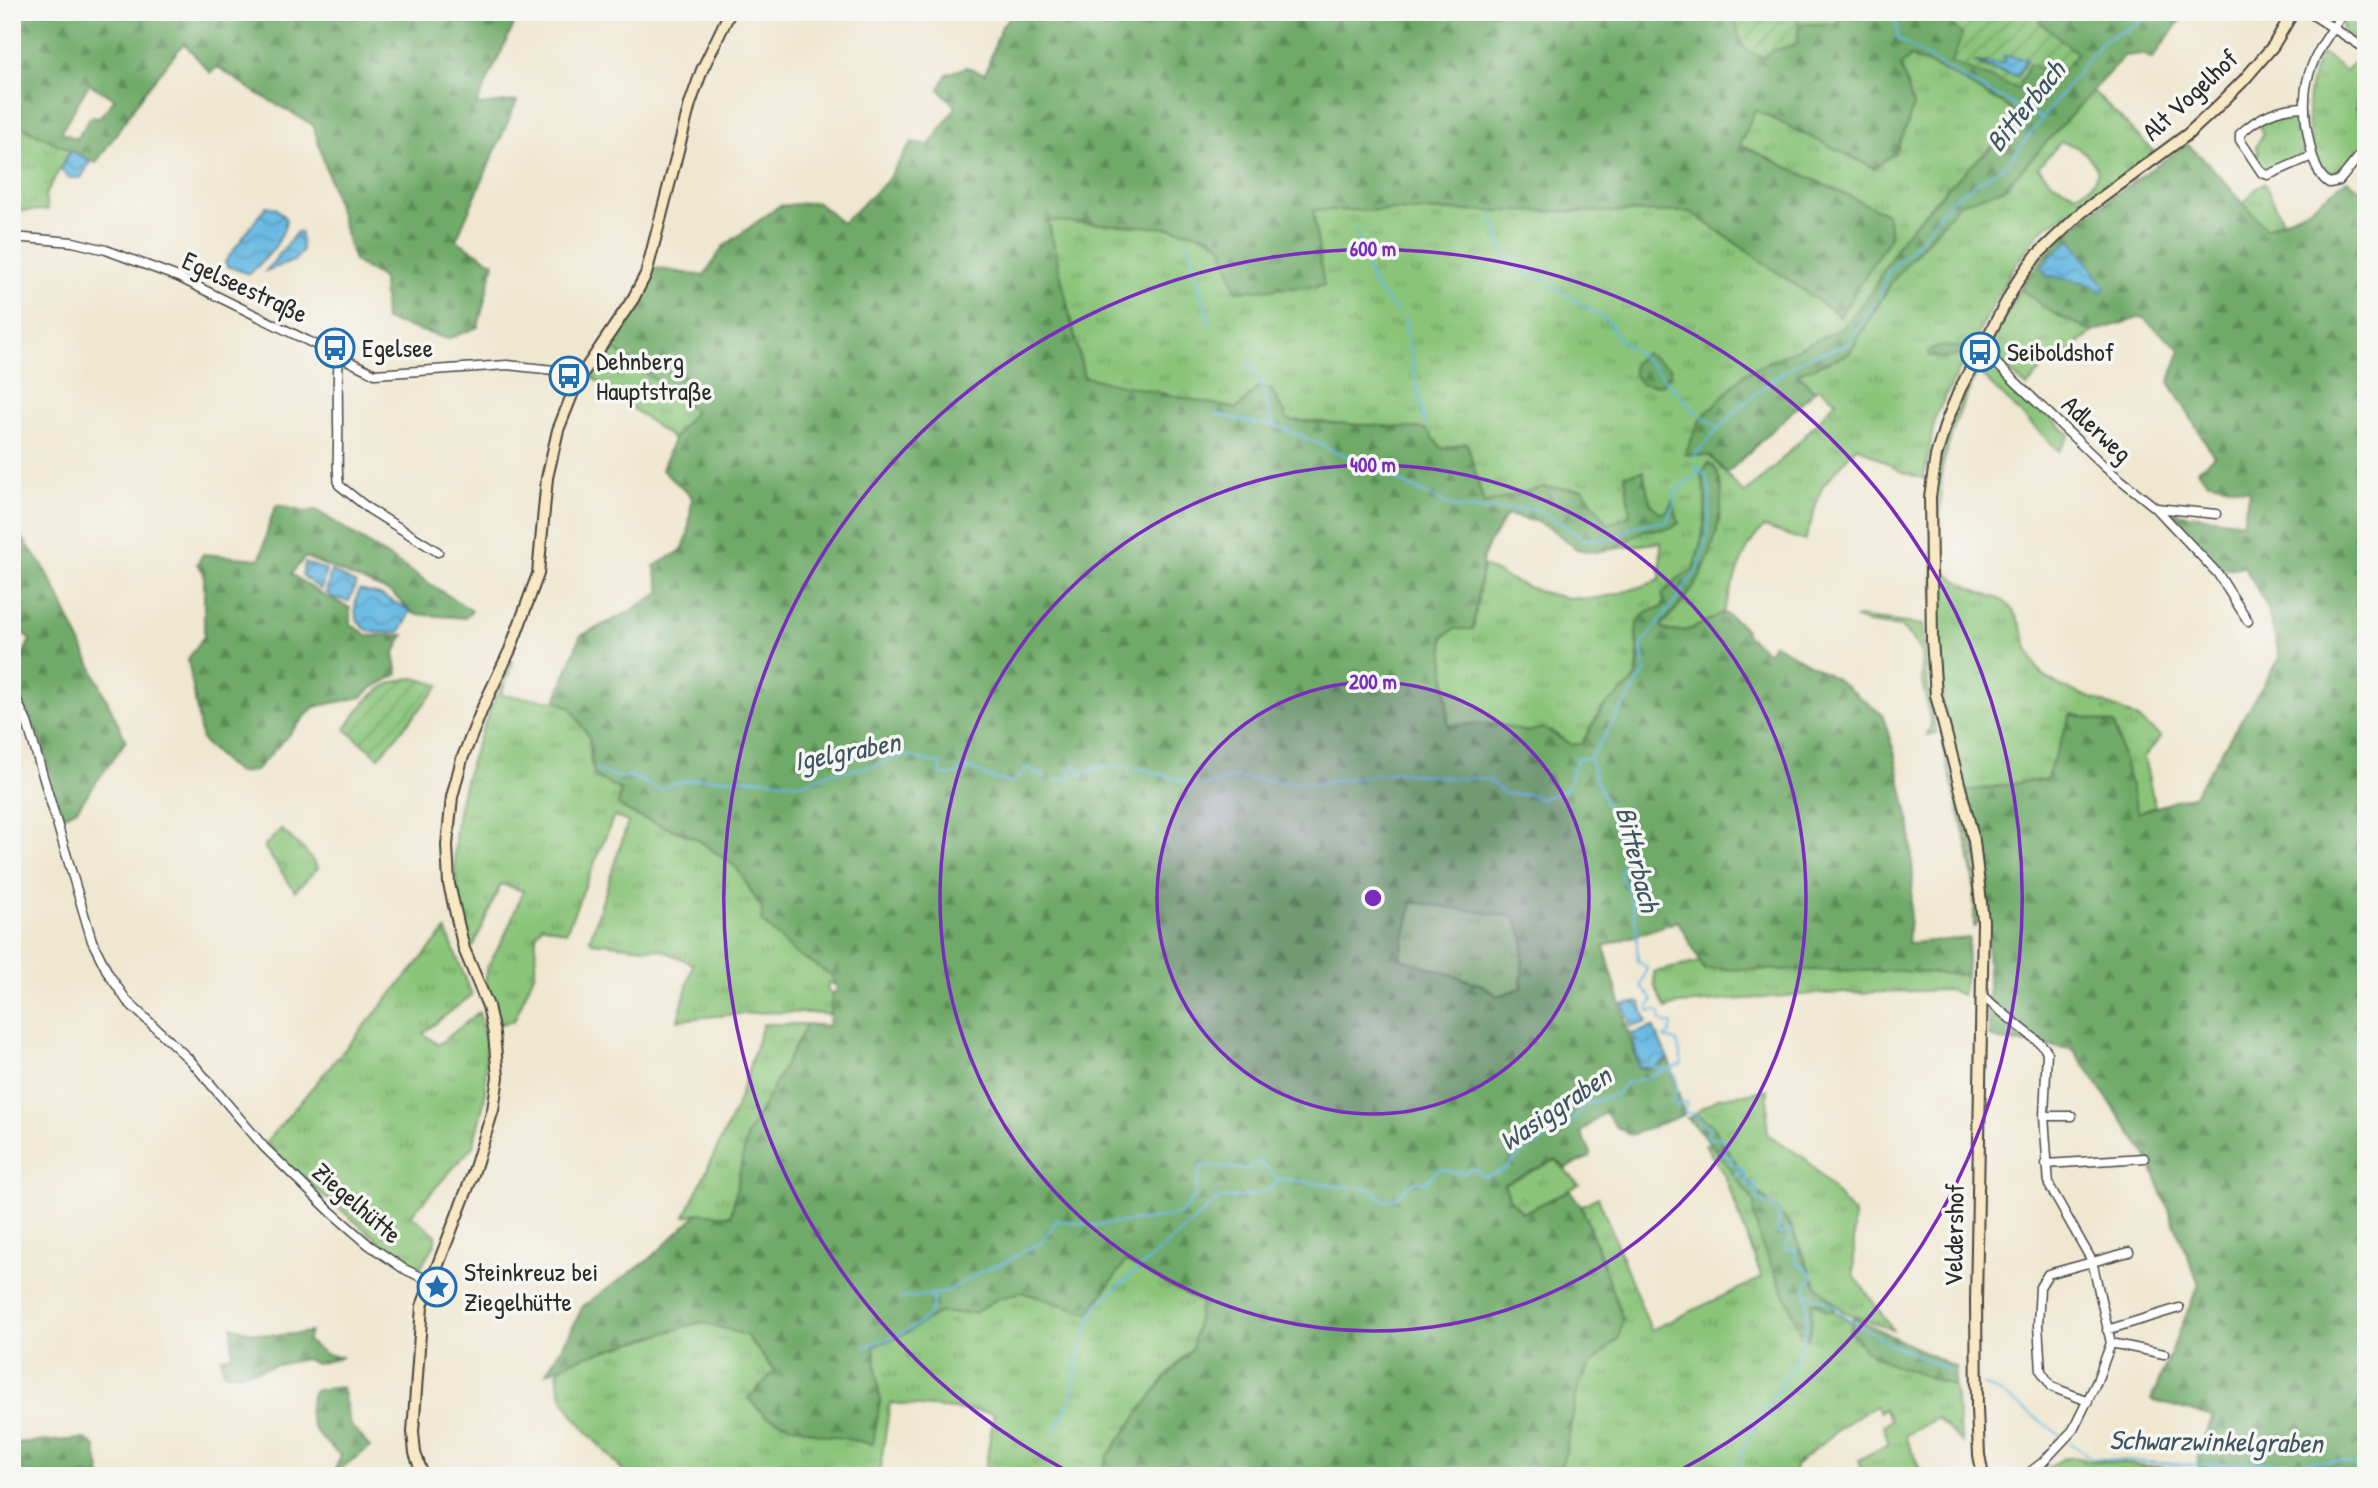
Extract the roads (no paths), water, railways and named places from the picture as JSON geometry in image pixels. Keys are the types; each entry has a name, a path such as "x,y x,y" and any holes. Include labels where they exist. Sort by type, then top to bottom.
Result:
{"main road":[{"path":"423,1476 415,1453 412,1432 422,1306 473,1174 493,1110 498,1077 495,1034 488,1006 464,949 449,884 447,845 452,797 462,759 483,706 510,650 538,574 550,460 558,430 582,373 633,299 646,274 690,103 702,70 730,12"},
{"name":"Alt Vogelhof","path":"1981,349 2017,282 2036,256 2082,212 2188,134 2243,81 2273,46 2293,12"},
{"name":"Veldershof","path":"1981,349 1945,423 1936,456 1930,497 1931,639 1936,695 1976,852 1983,921 1976,1302 1977,1409 1979,1455 1983,1476"}],"street":[{"path":"2308,12 2366,50"},
{"path":"2344,12 2308,73 2304,107 2312,156 2329,183 2336,183 2366,148"},
{"path":"2366,92 2361,99 2360,110 2366,119"},
{"path":"2304,107 2282,109 2263,116 2240,134 2239,140 2262,173 2268,175 2312,156"},
{"name":"Egelseestraße","path":"12,237 66,241 106,250 178,277 375,374 507,365 582,373"},
{"name":"Adlerweg","path":"1981,349 2106,468 2156,508 2218,574 2248,621"},
{"path":"339,355 336,385 337,470 340,487 369,509 438,552"},
{"path":"2156,508 2216,514"},
{"name":"Ziegelhütte","path":"12,691 30,733 92,941 108,973 127,1001 191,1061 264,1147 331,1212 369,1245 404,1269 430,1281"},
{"path":"1982,995 2047,1051 2044,1116 2049,1185 2092,1261 2111,1343 2088,1401 2073,1430 2043,1462 2025,1476"},
{"path":"2044,1116 2072,1116"},
{"path":"2046,1164 2144,1158"},
{"path":"2088,1401 2052,1387 2041,1371 2038,1325 2040,1287 2048,1273 2129,1252"},
{"path":"2107,1330 2179,1308"},
{"path":"2111,1343 2164,1354"}],"water":[{"path":"2006,56 2026,59 2017,76 1974,62 2002,64"},
{"path":"71,151 91,161 81,178 70,178 60,169"},
{"path":"266,206 276,208 286,219 278,242 249,274 227,266 225,262"},
{"path":"297,232 301,233 302,252 294,261 266,271"},
{"path":"2071,239 2104,285 2101,292 2084,283 2048,277 2041,268"},
{"path":"305,563 326,570 321,590 302,575"},
{"path":"331,571 356,584 349,601 334,598 326,592"},
{"path":"359,590 380,595 410,610 400,632 380,633 364,628 357,619 355,608"},
{"path":"1640,1002 1647,1022 1631,1027 1623,1004"},
{"path":"1653,1027 1668,1059 1653,1068 1639,1067 1632,1034"}],"waterway":[{"path":"1896,12 1898,39 1960,77 2041,118"},
{"name":"Bitterbach","path":"1879,297 1888,272 1915,246 1952,199 2007,164 2103,40 2156,12"},
{"path":"1492,214 1503,249 1514,266 1522,272 1548,280"},
{"path":"1355,230 1373,285 1397,311"},
{"path":"1187,241 1210,325"},
{"path":"1551,285 1610,323 1617,337 1646,360 1699,414 1719,429"},
{"name":"Bitterbach","path":"1692,458 1739,407 1784,371 1808,357 1847,345 1876,302"},
{"path":"1404,318 1425,424"},
{"path":"1247,364 1261,381 1274,425"},
{"path":"1216,414 1274,425 1305,437 1454,507 1480,510 1537,509 1585,539 1615,539 1634,526 1668,521 1677,489 1701,471"},
{"name":"Bitterbach","path":"1656,627 1698,569 1708,534 1710,491 1706,476 1694,464"},
{"name":"Bitterbach","path":"1360,1188 1374,1191 1384,1201 1397,1197 1413,1182 1427,1182 1440,1169 1457,1173 1461,1171 1464,1174 1471,1168 1481,1176 1488,1176 1506,1169 1520,1154 1568,1127 1584,1105 1616,1094 1626,1082 1631,1083 1682,1064 1677,1041 1664,1038 1670,1034 1672,1023 1665,1023 1660,1019 1660,1013 1655,1010 1651,1012 1648,1008 1653,1001 1641,987 1647,967 1638,962 1636,923 1628,887 1620,873 1624,863 1613,819 1596,780 1590,758 1646,671 1641,646 1653,630"},
{"name":"Igelgraben","path":"596,770 619,778 629,776 662,790 668,785 697,779 763,779 802,784 833,772 865,768 905,755 941,764 941,775 950,776 969,768 1010,783 1026,768 1046,777"},
{"name":"Igelgraben","path":"1203,786 1231,778 1314,784 1398,772 1487,779 1505,794 1527,794 1542,799 1566,790 1577,759 1589,758"},
{"name":"Igelgraben","path":"1054,780 1067,779 1075,765 1081,775 1092,769 1119,766 1147,770 1185,782"},
{"name":"Bitterbach","path":"1653,1068 1665,1069"},
{"name":"Bitterbach","path":"1670,1070 1677,1077 1677,1091 1671,1103 1677,1107 1682,1101 1687,1103 1684,1112 1696,1115 1701,1124 1710,1126 1707,1137 1713,1139 1718,1136 1727,1144 1723,1154 1732,1158 1730,1164 1743,1168 1735,1177 1746,1173 1748,1186 1756,1183 1753,1190 1760,1191 1756,1200 1770,1205 1780,1215 1777,1233 1782,1235 1786,1230 1791,1232 1785,1249 1796,1249 1796,1263 1805,1267 1813,1276 1805,1287 1808,1303 1802,1346 1794,1364 1752,1431 1739,1463 1740,1476"},
{"name":"Wasiggraben","path":"900,1299 943,1293 988,1268 1007,1262 1039,1245 1057,1220 1095,1225 1181,1214 1194,1198 1201,1166 1247,1169 1258,1162 1280,1179 1351,1187"},
{"path":"1055,1429 1073,1394 1076,1365 1096,1306 1220,1198 1259,1193 1279,1180"},
{"name":"Schwarzwinkelgraben","path":"1809,1294 1835,1306 1843,1315 1891,1344 1954,1372"},
{"name":"Wasiggraben","path":"864,1347 919,1324 931,1312 933,1295"},
{"name":"Schwarzwinkelgraben","path":"1983,1385 2003,1394 2060,1435"},
{"name":"Schwarzwinkelgraben","path":"2070,1442 2091,1458 2184,1465 2340,1461 2366,1469"}],"place":[{"name":"Egelsee","path":"335,348"},
{"name":"Seiboldshof","path":"1980,352"},
{"name":"Dehnberg Hauptstraße","path":"569,376"},
{"name":"Steinkreuz bei Ziegelhütte","path":"437,1287"}]}
